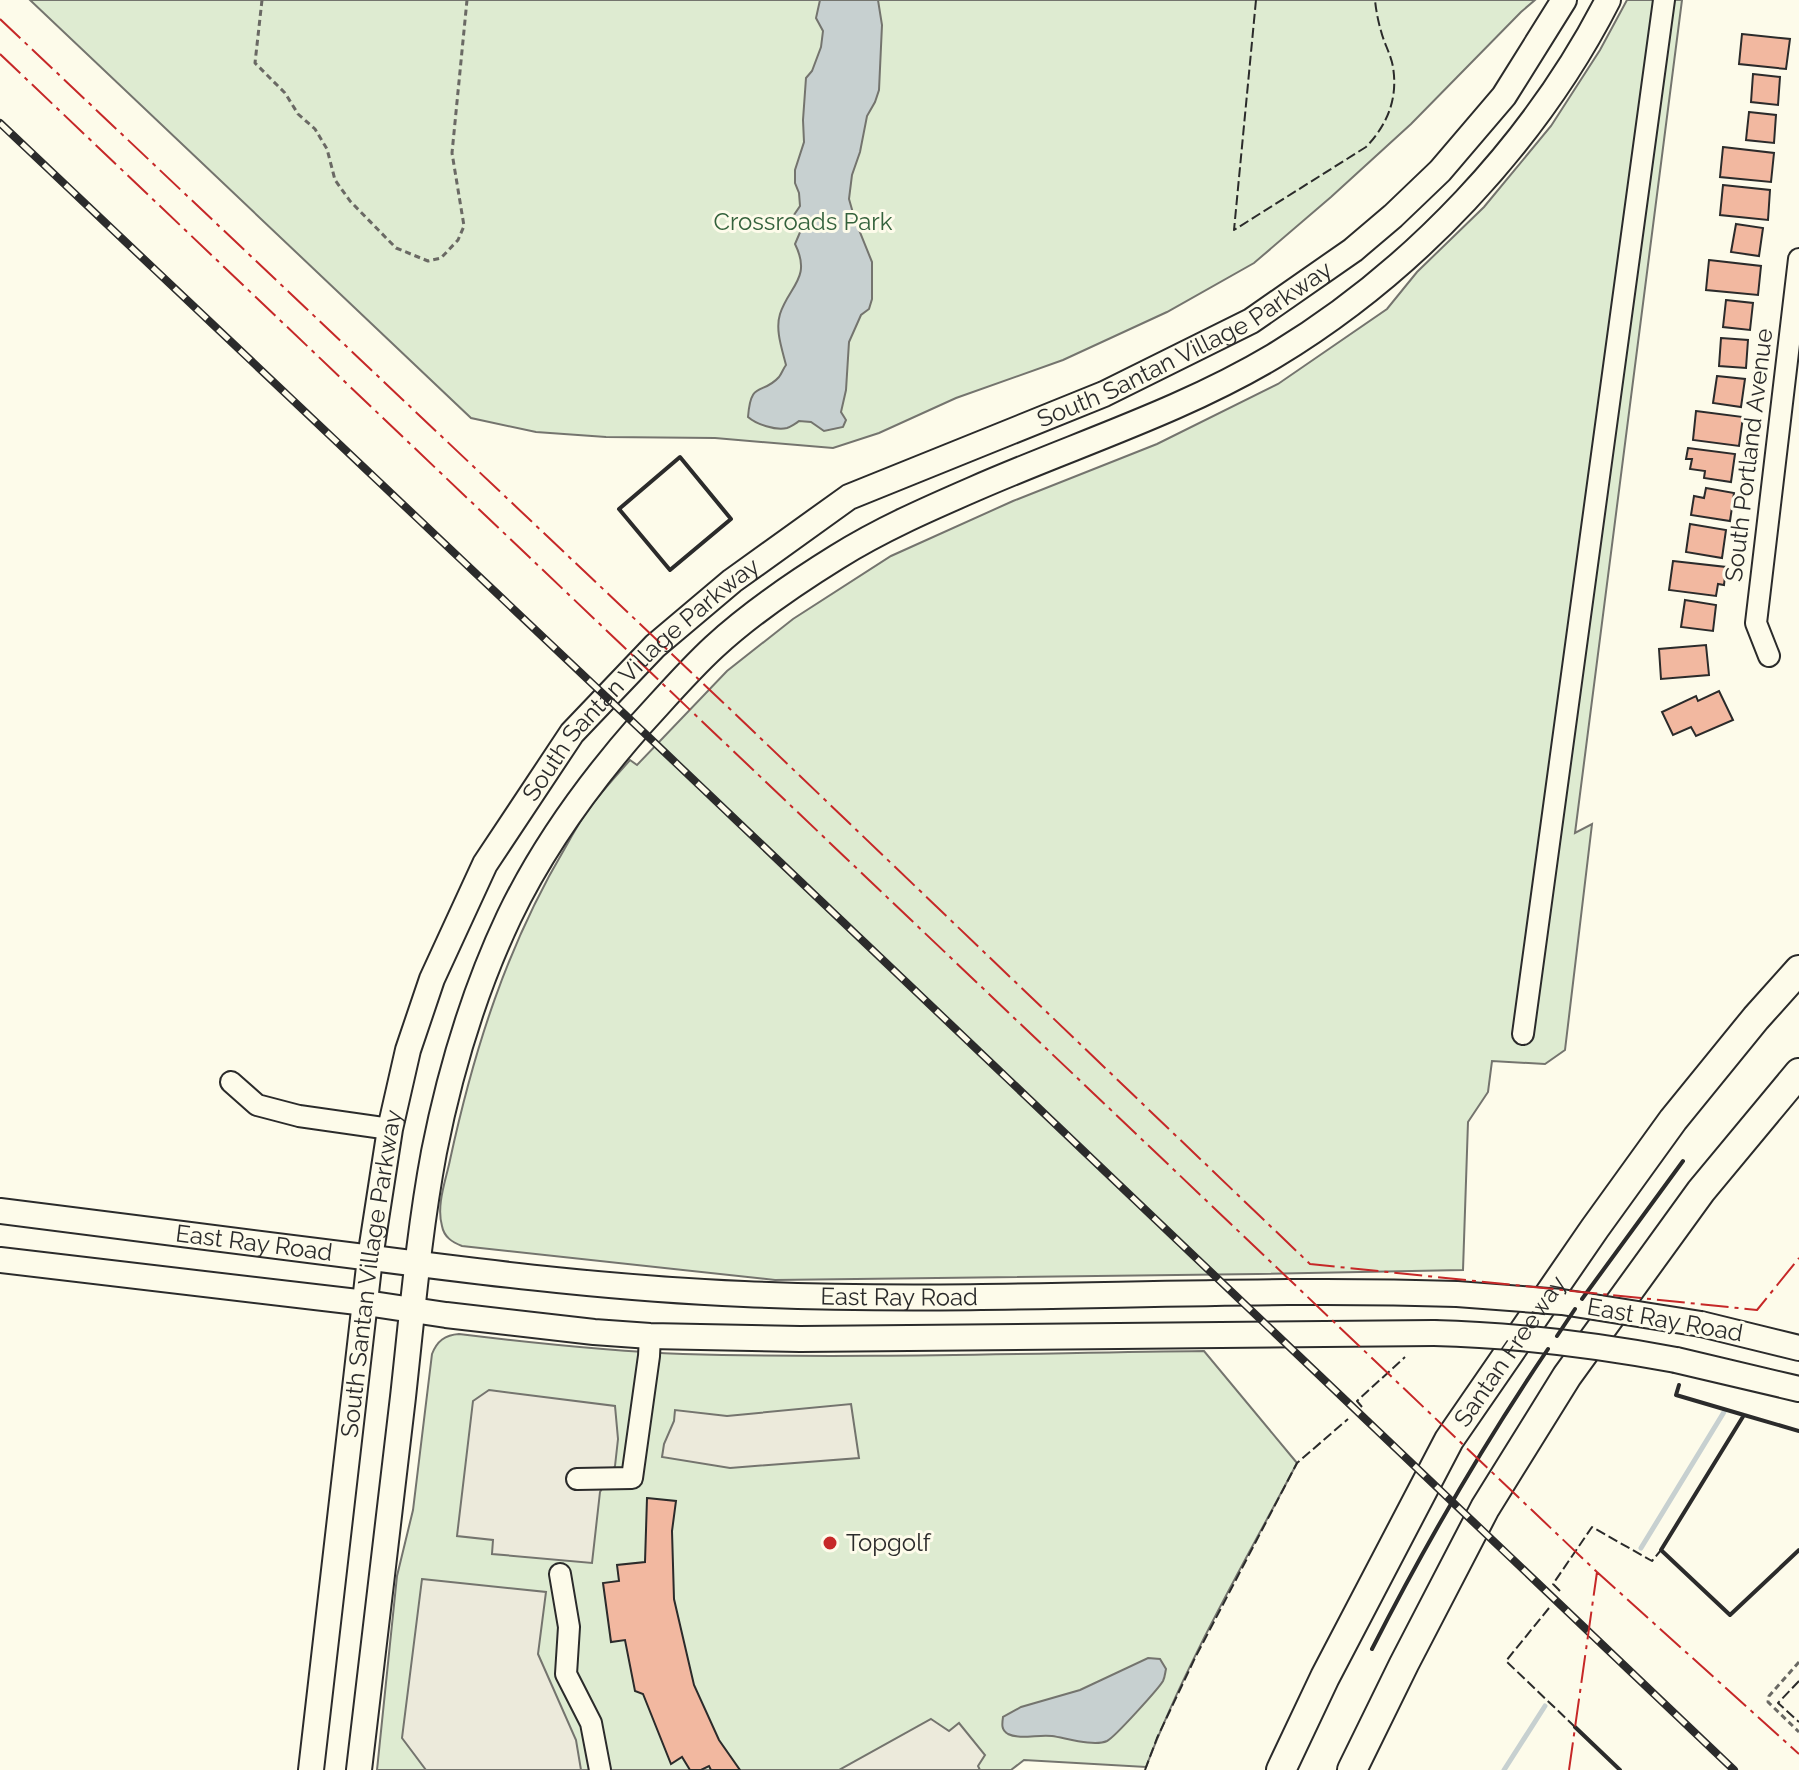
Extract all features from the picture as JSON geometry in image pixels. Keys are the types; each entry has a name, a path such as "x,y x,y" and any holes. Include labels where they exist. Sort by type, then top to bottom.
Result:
{"highway":[{"name":"Santan Freeway","path":"1281,1770 1325,1677 1449,1440 1673,1120 1799,970"},
{"path":"1352,1770 1485,1508 1567,1376 1701,1191 1799,1073"}],"main road":[{"name":"South Santan Village Parkway","path":"311,1770 370,1258 390,1129 408,1050 432,979 485,864 572,733 655,646 732,581 849,497 1104,394 1251,321 1353,250 1440,171 1504,96 1564,0"},
{"name":"South Santan Village Parkway","path":"359,1770 429,1185 447,1092 480,987 509,918 541,857 589,786 679,682 718,643 841,554 977,487 1144,420 1231,380 1323,324 1389,272 1439,226 1502,159 1569,69 1608,0"},
{"name":"East Ray Road","path":"0,1211 515,1276 689,1291 862,1299 1246,1291 1457,1294 1562,1302 1701,1324 1799,1348"},
{"name":"East Ray Road","path":"0,1260 650,1336 816,1339 1477,1334 1630,1351 1799,1389"}],"street":[{"path":"1523,1034 1664,0"},
{"name":"South Portland Avenue","path":"1769,656 1756,623 1790,418 1799,259"},
{"path":"231,1082 257,1105 299,1116 390,1129"},
{"path":"577,1479 632,1478 650,1336"},
{"path":"560,1574 569,1627 566,1674 591,1723 600,1770"}],"path":[{"path":"262,0 255,63 285,93 298,114 315,129 327,149 335,180 350,201 396,248 428,261 441,258 458,240 464,226 452,153 467,0"},
{"path":"1799,1662 1769,1696 1768,1702 1799,1732"}],"green space":[{"name":"Crossroads Park","path":"30,0 1535,0 1411,124 1254,263 1167,312 1063,360 956,398 879,433 833,448 715,438 606,437 536,432 471,418"},
{"path":"1627,0 1682,0 1575,833 1592,824 1565,1050 1545,1064 1492,1061 1488,1092 1468,1122 1463,1270 775,1280 462,1246 449,1239 440,1218 442,1193 470,1078 509,961 544,885 580,821 630,760 637,765 727,671 793,619 891,556 1013,501 1157,444 1278,384 1387,309 1417,272 1484,207 1551,126 1600,50"},
{"name":"Topgolf","path":"459,1334 683,1354 878,1356 1204,1351 1297,1463 1179,1689 1146,1767 1024,1760 1011,1770 377,1770 397,1576 413,1510 432,1354 442,1340"}],"shaded area":[{"path":"820,0 878,0 882,25 879,90 867,116 849,199 872,262 872,299 849,342 846,390 841,412 846,420 843,427 824,431 811,422 799,421 787,428 777,429 748,417 749,405 755,393 773,383 786,365 778,326 784,304 800,274 800,256 795,244 801,230 793,221 800,206 795,170 804,142 806,78 821,47 823,31 816,18"},
{"path":"489,1390 615,1406 618,1439 615,1466 600,1492 592,1563 492,1554 493,1540 457,1536 473,1401"},
{"path":"851,1404 859,1458 730,1468 662,1457 675,1410 727,1416"},
{"path":"422,1579 546,1592 538,1654 576,1740 581,1770 426,1770 402,1738"},
{"path":"1148,1658 1160,1659 1166,1669 1163,1681 1107,1741 1095,1743 1052,1736 1018,1737 1003,1729 1003,1717 1021,1707 1080,1690"},
{"path":"931,1719 949,1731 959,1723 985,1755 978,1766 980,1770 839,1770"}],"building":[{"path":"1742,34 1790,39 1786,69 1739,64"},
{"path":"1753,74 1780,77 1778,105 1751,102"},
{"path":"1749,112 1776,115 1774,143 1746,140"},
{"path":"1723,147 1774,153 1771,182 1720,177"},
{"path":"1723,185 1770,190 1768,220 1720,215"},
{"path":"1736,224 1763,228 1759,256 1731,252"},
{"path":"1709,260 1761,266 1758,295 1706,290"},
{"path":"1726,300 1753,303 1750,330 1723,327"},
{"path":"1721,338 1748,340 1746,368 1719,366"},
{"path":"1717,376 1745,379 1741,407 1713,403"},
{"path":"1696,411 1743,417 1739,446 1693,440"},
{"path":"1688,448 1735,454 1731,482 1704,478 1705,471 1690,469 1692,459 1686,459"},
{"path":"1706,488 1734,493 1730,521 1691,515 1694,496 1704,498"},
{"path":"1690,524 1726,530 1722,558 1686,552"},
{"path":"1673,561 1726,567 1724,585 1718,584 1716,596 1669,590"},
{"path":"1685,600 1716,605 1713,631 1681,627"},
{"path":"1706,645 1709,675 1661,679 1659,649"},
{"path":"1719,691 1733,720 1696,736 1691,727 1673,735 1662,712 1696,696 1698,701"},
{"path":"647,1498 676,1501 672,1531 674,1599 694,1685 719,1740 740,1770 711,1770 709,1766 690,1770 682,1757 671,1764 643,1694 635,1691 625,1640 611,1642 603,1583 619,1581 617,1565 645,1562"}],"waterway":[{"path":"1641,1548 1724,1412"},
{"path":"1504,1770 1545,1706"}],"railway":[{"path":"0,123 1734,1770"}],"fence":[{"path":"1256,0 1234,230 1366,147 1386,120 1394,78 1375,0"},
{"path":"1362,1407 1357,1401 1405,1357"},
{"path":"1145,1770 1195,1658 1297,1463 1348,1419"},
{"path":"1560,1591 1553,1584 1592,1527 1652,1561 1661,1550"},
{"path":"1549,1608 1506,1661 1575,1727"},
{"path":"1799,1681 1778,1703 1799,1722"}],"wall":[{"path":"680,457 731,519 670,570 619,509 680,457"},
{"path":"1582,1299 1683,1161"},
{"path":"1557,1336 1575,1309"},
{"path":"1372,1649 1456,1496 1548,1349"},
{"path":"1679,1385 1676,1395 1744,1415"},
{"path":"1799,1431 1744,1415 1661,1550 1730,1615 1799,1550"},
{"path":"1575,1727 1620,1770"}],"power":[{"path":"0,19 730,709 1310,1264 1757,1310 1799,1258"},
{"path":"0,54 1597,1572 1799,1754"},
{"path":"1569,1770 1597,1572"}],"place":[{"name":"Topgolf","path":"830,1543"}]}
